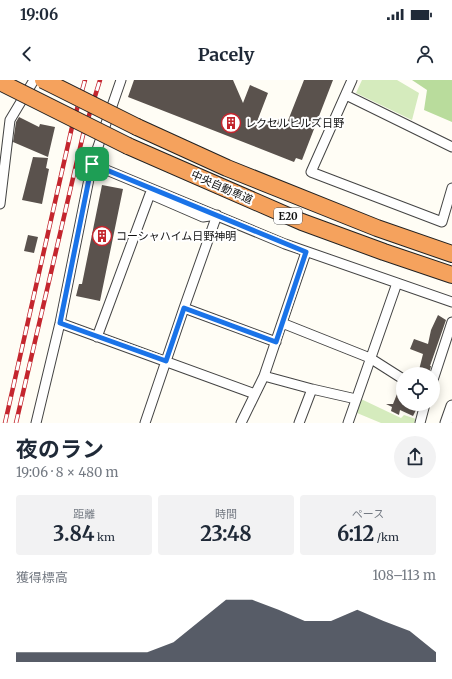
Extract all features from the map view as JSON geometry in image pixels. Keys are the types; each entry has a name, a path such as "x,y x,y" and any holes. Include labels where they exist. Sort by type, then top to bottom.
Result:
{"highway":[{"name":"中央自動車道","path":"43,80 137,127 227,168 376,228 452,254"},
{"name":"中央自動車道","path":"0,82 128,146 302,222 384,252 452,274"}],"street":[{"path":"0,204 10,120 34,80"},
{"path":"36,423 60,323 92,164 121,80"},
{"path":"352,80 311,172 442,222 452,188"},
{"path":"346,95 452,147"},
{"path":"92,164 306,252 452,302"},
{"path":"97,337 150,194 203,217 217,215"},
{"path":"145,423 217,215"},
{"path":"240,423 264,376 306,252"},
{"path":"348,423 397,283"},
{"path":"184,308 276,342"},
{"path":"437,367 452,322"},
{"path":"60,323 255,394"},
{"path":"282,323 370,358 396,375"},
{"path":"264,376 356,399"},
{"path":"299,423 312,389"},
{"path":"446,423 452,406"},
{"path":"420,423 423,411"}],"green space":[{"path":"362,80 397,80 419,93 412,120 356,93"},
{"path":"412,80 452,80 452,122 424,110 427,90"},
{"path":"361,399 401,418 404,415 416,419 414,423 381,423 357,413"}],"building":[{"name":"レクセルヒルズ日野","path":"134,80 233,80 243,103 250,85 268,93 258,119 274,126 277,119 287,123 304,80 333,80 302,160 296,158 294,162 128,97"},
{"path":"19,117 39,127 40,124 55,127 48,157 13,142 16,122"},
{"path":"33,157 48,158 46,168 49,169 42,204 22,200"},
{"name":"コーシャハイム日野神明","path":"102,185 123,189 100,301 76,296 79,284 82,284"},
{"path":"28,235 38,237 34,253 24,251"},
{"path":"438,315 446,320 431,367 420,367 423,354 410,349 414,339 428,344 431,330"},
{"path":"396,396 396,411 400,411 399,415 391,411 392,407 386,404 393,404"},
{"path":"402,411 416,411 413,416"}],"railway":[{"path":"5,423 72,127 85,80"},
{"path":"16,423 83,135 100,80"}],"place":[{"name":"レクセルヒルズ日野","path":"231,123"},
{"name":"コーシャハイム日野神明","path":"102,236"}],"route":[{"path":"92,164 306,252 276,342 184,308 166,361 60,323 92,164"}]}
